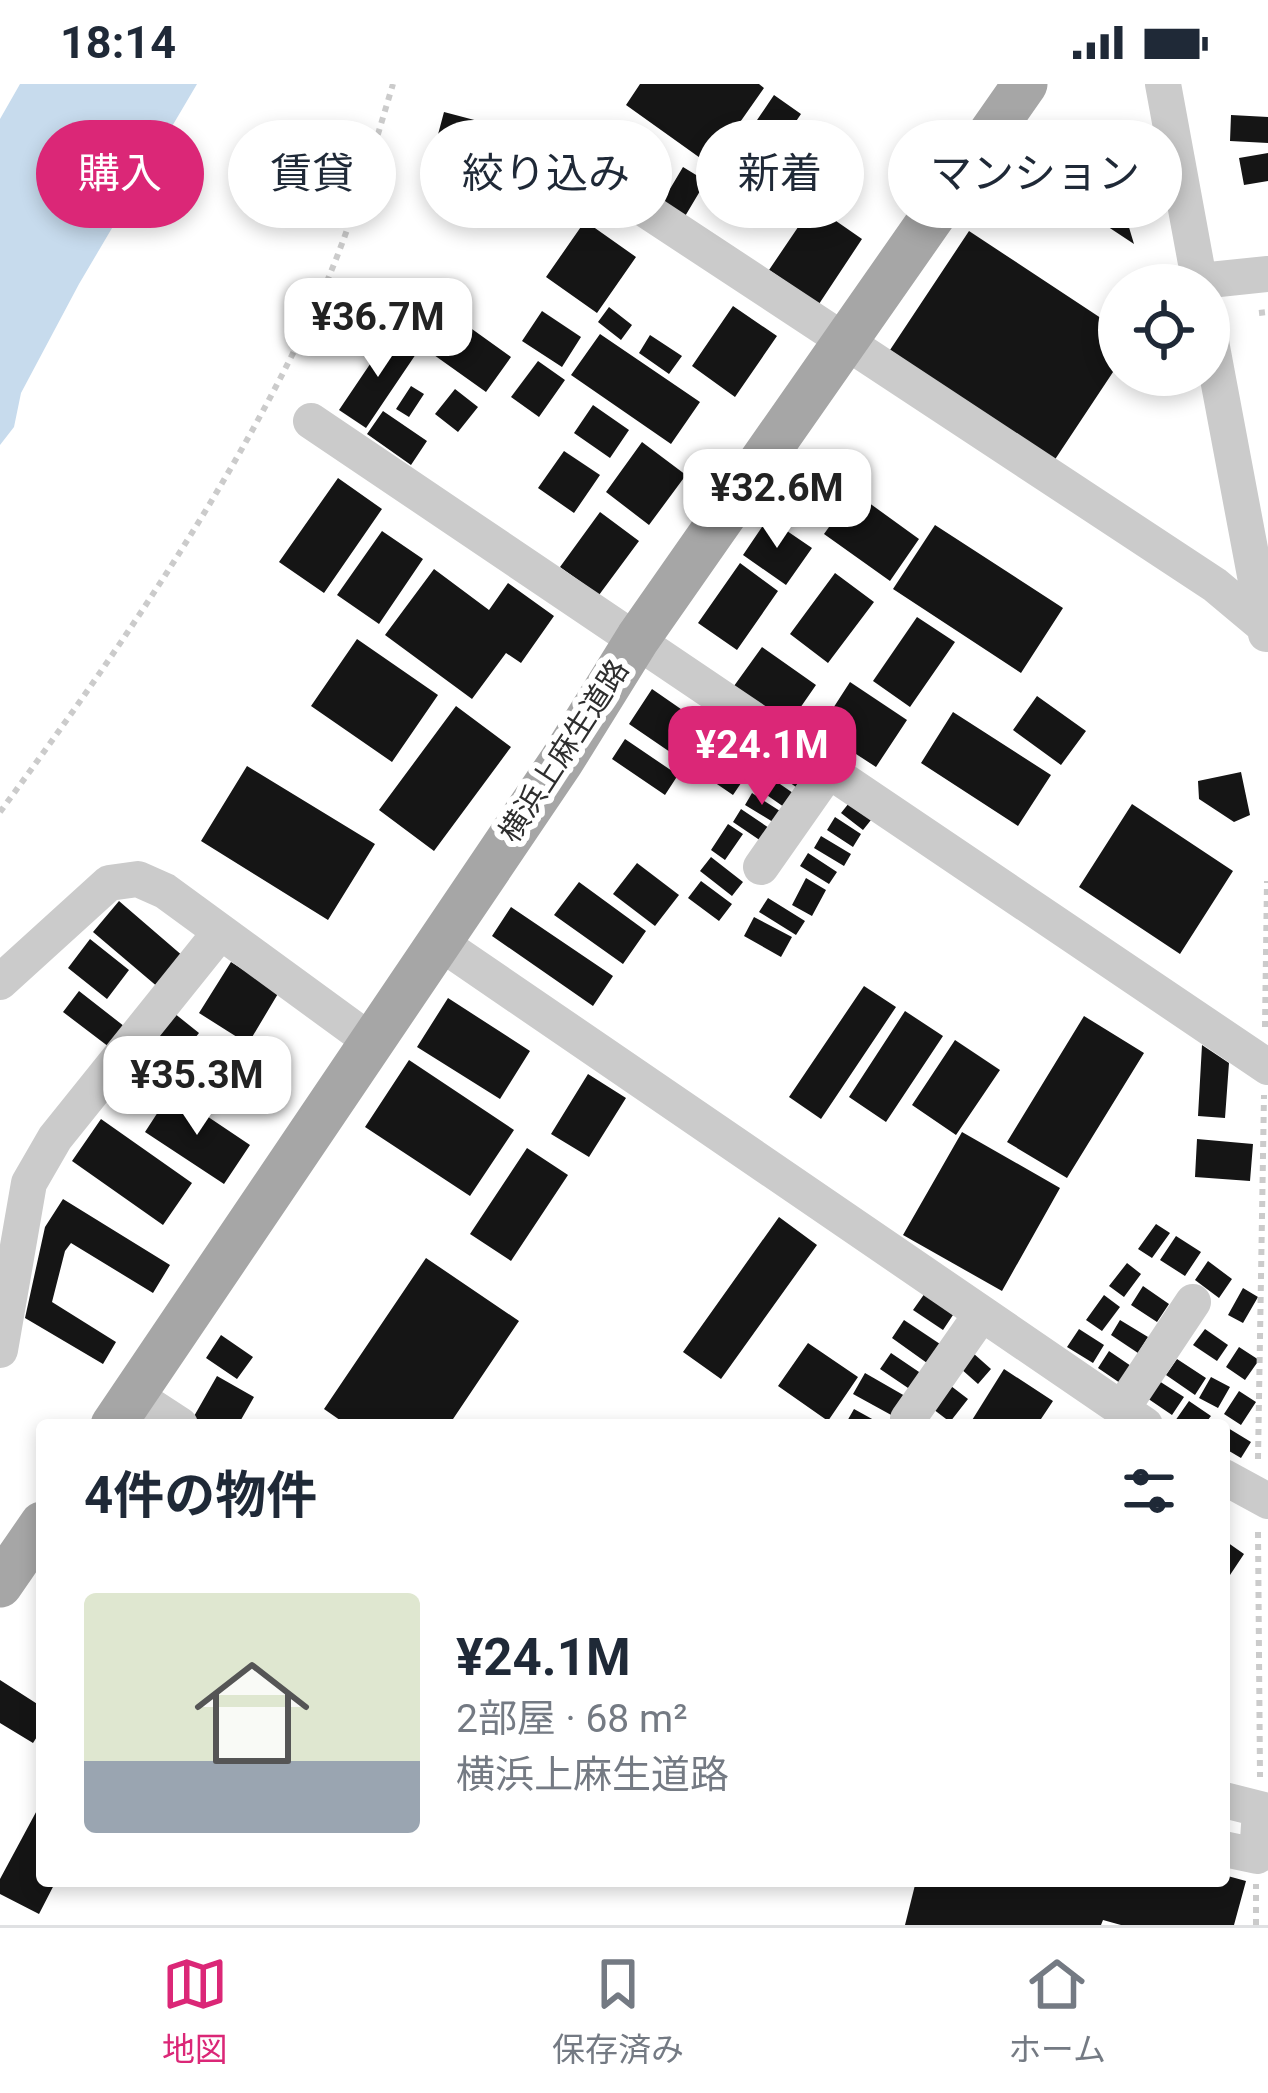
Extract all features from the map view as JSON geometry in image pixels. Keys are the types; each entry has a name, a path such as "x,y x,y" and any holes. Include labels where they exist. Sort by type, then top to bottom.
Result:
{"main road":[{"name":"横浜上麻生道路","path":"124,1410 436,940 561,762 638,638 1025,84"},
{"path":"0,1586 36,1533"}],"street":[{"path":"1163,84 1196,264"},
{"path":"671,228 1215,585 1266,636"},
{"path":"1230,279 1268,274"},
{"path":"1221,396 1266,636"},
{"path":"311,422 638,638 1266,1067"},
{"path":"761,867 829,770"},
{"path":"0,982 109,883 138,879 165,891 369,1040"},
{"path":"0,1350 29,1183 55,1138 218,934"},
{"path":"436,940 1133,1417 1194,1303"},
{"path":"908,1419 980,1316"},
{"path":"124,1410 158,1419"},
{"path":"1230,1481 1263,1500"},
{"path":"1230,1802 1264,1811 1256,1856 1230,1850"}],"path":[{"path":"0,812 163,585 268,399 315,307 352,217 393,84"},
{"path":"1264,1811 1267,881"}],"water":[{"path":"20,84 197,84 176,120 36,120 36,228 112,228 21,393 14,427 0,445 0,119"}],"building":[{"path":"640,84 759,84 764,88 742,120 696,120 696,155 672,138 672,120 647,120 626,105"},
{"path":"774,95 801,114 797,120 757,120"},
{"path":"444,112 474,120 442,120"},
{"path":"1231,115 1268,117 1268,143 1230,141"},
{"path":"1268,153 1268,181 1244,185 1239,158"},
{"path":"683,167 696,175 696,198 684,218 672,211 672,186"},
{"path":"580,228 595,228 636,257 597,313 546,277"},
{"path":"797,228 846,228 862,239 819,304 769,270"},
{"path":"1110,228 1129,228 1134,244"},
{"path":"969,231 1098,316 1098,395 1054,461 890,350"},
{"path":"415,279 452,305 440,322 403,297"},
{"path":"733,306 777,336 735,397 692,366"},
{"path":"609,307 632,325 621,340 598,322"},
{"path":"542,311 581,337 562,367 522,341"},
{"path":"451,314 511,357 486,392 427,350"},
{"path":"391,333 418,351 366,428 339,410"},
{"path":"600,334 700,402 671,444 571,375"},
{"path":"650,335 682,356 669,374 639,353"},
{"path":"538,361 565,380 539,417 511,397"},
{"path":"411,386 424,394 409,417 396,409"},
{"path":"455,389 478,407 458,432 435,414"},
{"path":"593,405 629,430 610,458 574,433"},
{"path":"383,411 427,441 411,465 367,434"},
{"path":"642,442 686,475 649,525 606,492"},
{"path":"564,451 600,475 574,513 538,488"},
{"path":"338,478 382,509 324,593 279,562"},
{"path":"854,492 919,539 890,581 824,534"},
{"path":"600,512 639,541 599,595 560,567"},
{"path":"768,518 812,548 786,585 743,555"},
{"path":"935,525 1063,608 1021,673 893,589"},
{"path":"382,531 423,559 379,624 337,595"},
{"path":"740,563 778,591 737,650 698,623"},
{"path":"434,569 489,610 508,583 554,616 521,663 506,653 472,699 385,635"},
{"path":"835,573 874,602 828,663 790,634"},
{"path":"917,617 955,642 910,707 873,681"},
{"path":"357,639 438,695 392,762 311,706"},
{"path":"762,647 816,685 789,724 734,686"},
{"path":"850,682 907,720 876,767 819,730"},
{"path":"652,689 756,761 733,795 629,724"},
{"path":"1037,696 1086,731 1061,765 1013,730"},
{"path":"456,706 511,747 434,851 379,810"},
{"path":"953,712 1051,775 1018,826 921,763"},
{"path":"625,739 678,775 665,795 612,759"},
{"path":"777,754 806,774 796,787 767,767"},
{"path":"247,766 375,844 328,920 201,841"},
{"path":"1241,772 1250,815 1234,822 1199,799 1198,781"},
{"path":"764,773 793,793 784,807 755,787"},
{"path":"752,793 780,811 773,822 745,805"},
{"path":"849,803 871,820 863,830 841,813"},
{"path":"1132,804 1233,871 1180,954 1079,887"},
{"path":"741,809 769,828 761,841 733,822"},
{"path":"835,817 861,834 853,847 827,830"},
{"path":"728,824 743,834 725,860 711,850"},
{"path":"821,836 851,854 844,866 814,848"},
{"path":"808,853 837,872 829,884 800,866"},
{"path":"711,857 743,882 732,896 700,871"},
{"path":"637,863 679,895 655,926 613,894"},
{"path":"806,878 826,890 812,916 792,905"},
{"path":"701,881 732,904 719,921 688,898"},
{"path":"579,882 646,931 623,964 554,915"},
{"path":"768,898 805,921 796,935 759,912"},
{"path":"119,901 184,957 159,988 93,932"},
{"path":"511,907 613,976 593,1006 492,936"},
{"path":"754,917 792,937 781,957 744,936"},
{"path":"90,939 129,970 107,999 68,968"},
{"path":"231,962 279,992 248,1044 199,1013"},
{"path":"864,986 896,1007 821,1119 789,1097"},
{"path":"79,991 129,1030 113,1050 63,1012"},
{"path":"448,998 530,1051 500,1099 417,1047"},
{"path":"905,1011 943,1036 886,1122 849,1097"},
{"path":"174,1013 199,1033 170,1070 145,1050"},
{"path":"1084,1016 1144,1053 1067,1178 1007,1142"},
{"path":"955,1040 1000,1070 956,1135 912,1105"},
{"path":"1202,1045 1229,1063 1225,1118 1198,1116"},
{"path":"409,1060 514,1130 470,1196 365,1127"},
{"path":"588,1074 626,1098 589,1157 551,1134"},
{"path":"171,1092 250,1145 224,1184 145,1132"},
{"path":"101,1119 192,1183 163,1225 72,1161"},
{"path":"962,1132 1060,1188 1002,1291 903,1235"},
{"path":"1197,1139 1253,1144 1250,1181 1195,1177"},
{"path":"527,1148 568,1175 511,1261 470,1234"},
{"path":"63,1199 170,1265 153,1293 71,1243 65,1251 52,1302 116,1342 103,1364 25,1318 45,1227"},
{"path":"779,1217 817,1245 721,1379 683,1352"},
{"path":"1156,1224 1170,1233 1152,1258 1138,1249"},
{"path":"1176,1236 1201,1252 1185,1276 1160,1260"},
{"path":"426,1258 519,1321 453,1419 338,1419 324,1409"},
{"path":"1208,1261 1232,1279 1219,1298 1195,1280"},
{"path":"1127,1263 1141,1274 1124,1297 1109,1286"},
{"path":"1143,1286 1169,1304 1157,1322 1131,1305"},
{"path":"1243,1288 1258,1297 1243,1323 1228,1315"},
{"path":"925,1293 955,1312 943,1330 913,1310"},
{"path":"1104,1295 1120,1307 1102,1331 1086,1320"},
{"path":"904,1320 940,1344 927,1363 892,1338"},
{"path":"1120,1320 1148,1337 1138,1353 1111,1335"},
{"path":"1079,1329 1104,1345 1093,1363 1067,1347"},
{"path":"1205,1329 1228,1345 1217,1361 1193,1345"},
{"path":"221,1335 253,1357 237,1379 206,1358"},
{"path":"808,1343 858,1377 829,1419 778,1386"},
{"path":"1239,1347 1259,1360 1245,1380 1226,1367"},
{"path":"1109,1351 1131,1366 1120,1383 1098,1368"},
{"path":"891,1353 922,1374 911,1390 880,1369"},
{"path":"973,1353 991,1369 978,1384 960,1368"},
{"path":"1177,1359 1206,1378 1195,1395 1166,1375"},
{"path":"1004,1369 1053,1401 1041,1419 973,1419"},
{"path":"865,1373 905,1396 893,1416 853,1394"},
{"path":"217,1376 254,1397 241,1419 193,1418"},
{"path":"1211,1377 1230,1387 1218,1408 1199,1398"},
{"path":"1159,1381 1184,1397 1172,1415 1147,1398"},
{"path":"951,1386 968,1399 952,1419 933,1409"},
{"path":"1239,1391 1256,1402 1241,1425 1224,1414"},
{"path":"1189,1401 1211,1416 1209,1419 1176,1419"},
{"path":"854,1409 872,1419 848,1419"},
{"path":"1230,1429 1251,1442 1241,1458 1230,1452"},
{"path":"1230,1544 1244,1554 1230,1575"},
{"path":"0,1680 36,1703 36,1738 33,1743 0,1723"},
{"path":"36,1812 36,1887 53,1887 39,1914 0,1894 0,1879"},
{"path":"1230,1877 1246,1881 1234,1925 1121,1925 1103,1920 1101,1925 905,1925 914,1887 1230,1887"}]}
